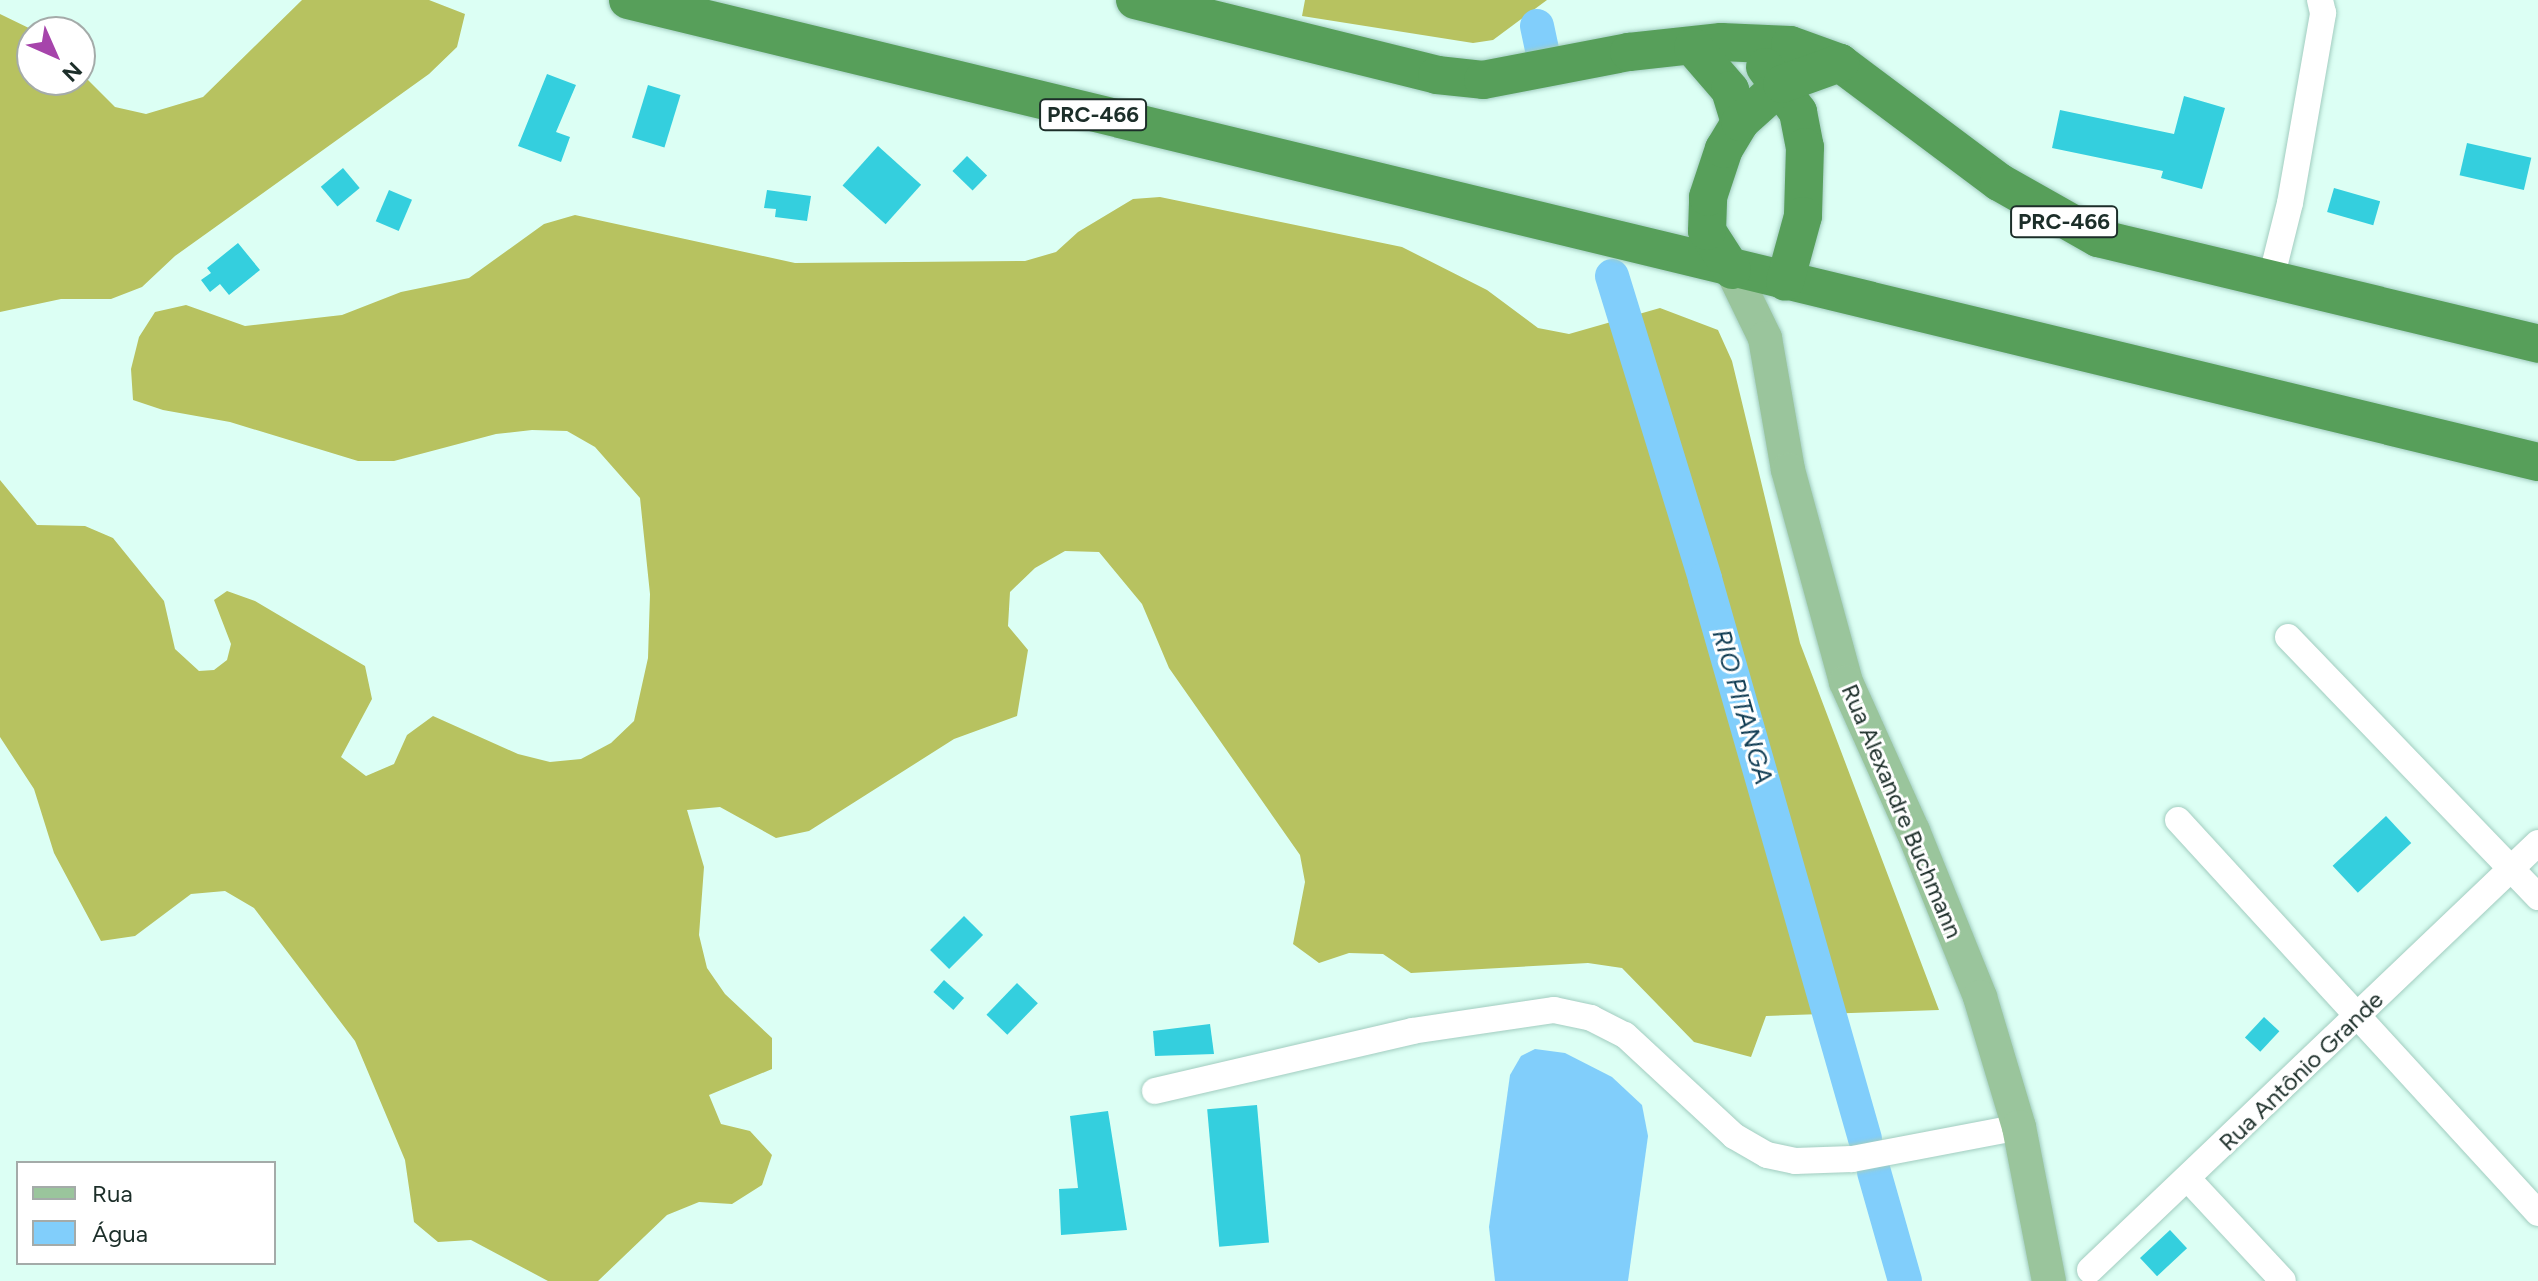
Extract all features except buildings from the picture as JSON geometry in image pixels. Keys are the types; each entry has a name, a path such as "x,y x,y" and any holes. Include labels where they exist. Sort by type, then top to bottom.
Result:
{"highway":[{"name":"PRC-466","path":"628,0 1558,229 2538,462"},
{"name":"PRC-466","path":"1135,0 1422,71 1483,80 1629,52 1707,45 1790,45 1840,63 2050,215 2098,238 2538,344"},
{"path":"1707,45 1761,63 1782,84 1798,112 1805,147 1803,216 1785,282"},
{"path":"1707,45 1730,90 1740,122"},
{"path":"1732,270 1707,231 1708,197 1724,149 1740,122 1782,84 1840,63"}],"main road":[{"name":"Rua Alexandre Buchmann","path":"1732,270 1765,338 1788,470 1841,669 1980,997 2019,1127 2049,1281"},
{"name":"Rua Alexandre Buchmann","path":"1765,338 1785,282"}],"street":[{"path":"2271,279 2298,159 2323,13 2320,0"},
{"path":"2288,637 2538,897"},
{"path":"2178,820 2538,1213"},
{"name":"Rua Antônio Grande","path":"2090,1270 2512,872 2538,843"},
{"path":"1155,1091 1412,1031 1554,1010 1591,1018 1625,1035 1734,1136 1767,1155 1795,1161 1852,1159 2019,1127"},
{"path":"2188,1179 2283,1281"}],"green space":[{"path":"302,0 429,0 465,14 457,47 429,74 175,256 142,287 111,299 61,299 0,312 0,14 16,22 16,96 96,96 96,88 115,107 146,114 203,97"},
{"path":"1305,0 1547,0 1493,40 1473,43 1302,16"},
{"path":"1160,197 1402,247 1487,290 1538,328 1569,334 1660,308 1718,330 1732,361 1800,643 1939,1010 1766,1016 1751,1057 1694,1042 1622,968 1588,963 1411,973 1383,954 1349,953 1319,963 1293,944 1305,882 1300,855 1169,668 1142,604 1099,552 1065,551 1035,568 1010,592 1008,626 1028,650 1017,716 954,739 809,831 776,838 720,807 687,810 704,867 699,935 707,968 725,994 772,1038 772,1069 709,1095 721,1124 750,1131 772,1155 762,1185 732,1204 699,1202 667,1215 598,1281 548,1281 471,1240 438,1242 414,1222 405,1160 355,1041 254,908 225,891 191,894 135,936 101,941 54,853 34,789 0,737 0,480 37,525 85,526 113,538 164,601 175,649 199,671 214,670 227,660 231,644 214,600 227,591 255,601 365,666 372,699 341,757 366,776 394,764 407,735 433,716 518,754 550,762 581,759 611,743 634,721 648,658 650,594 640,498 595,447 567,431 532,430 496,434 394,461 358,461 230,422 163,410 133,400 131,369 139,337 155,312 186,305 245,326 342,315 401,292 469,278 544,224 575,215 795,263 1025,261 1056,252 1078,232 1133,199"}],"water":[{"path":"1535,1049 1565,1053 1612,1077 1642,1105 1648,1136 1628,1281 1495,1281 1489,1227 1510,1075 1521,1056"}],"waterway":[{"name":"RIO PITANGA","path":"1537,26 1543,54"},
{"name":"RIO PITANGA","path":"1612,276 1705,579 1865,1139"},
{"name":"RIO PITANGA","path":"1874,1172 1905,1281"}]}
